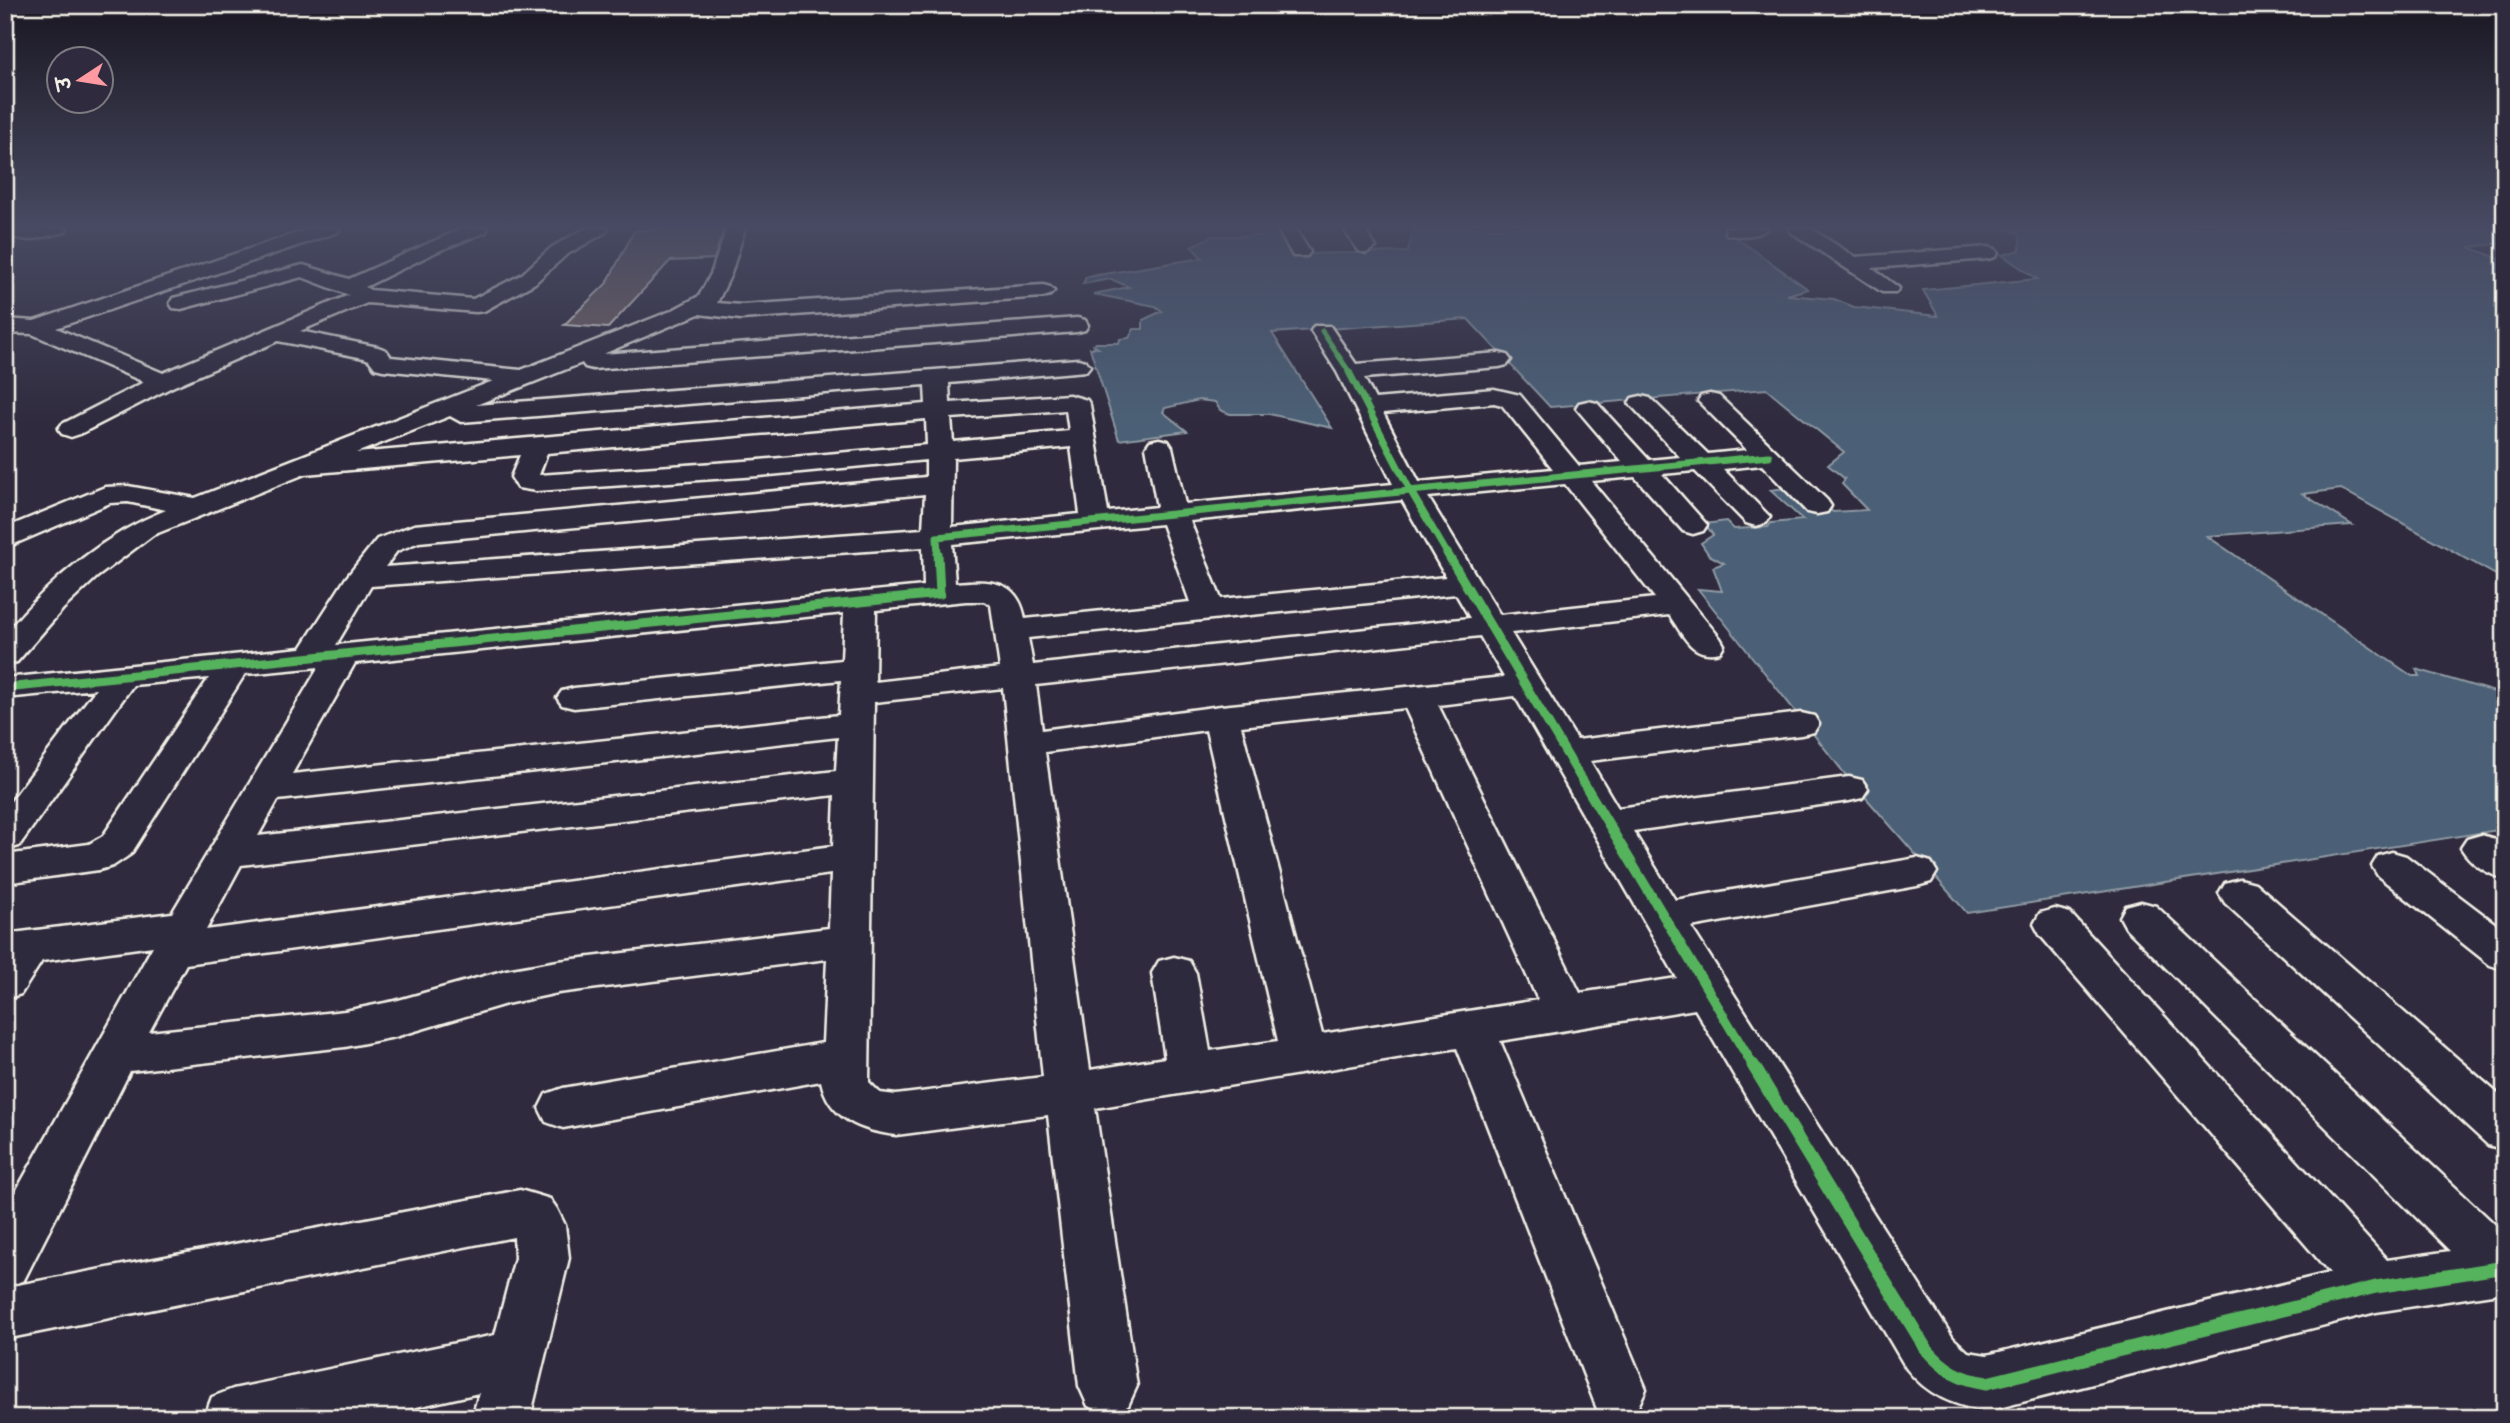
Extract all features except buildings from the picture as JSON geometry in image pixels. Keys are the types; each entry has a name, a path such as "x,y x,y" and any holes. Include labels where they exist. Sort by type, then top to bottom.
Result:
{"street":[{"path":"36,328 135,294"},
{"path":"181,303 214,294"},
{"path":"71,429 163,382 273,333 350,294"},
{"path":"384,294 476,306 498,294"},
{"path":"702,303 708,294"},
{"path":"5,655 33,620 77,576 143,529 558,365 702,303 806,294"},
{"path":"702,303 741,312 994,294"},
{"path":"558,365 1077,325"},
{"path":"5,326 36,328 163,382"},
{"path":"1322,331 1349,372 1410,490 1663,917 1926,1349 1940,1367 1960,1380 1987,1383 2376,1287 2504,1267"},
{"path":"273,333 370,352 378,355 383,363 525,378"},
{"path":"1349,372 1499,360"},
{"path":"426,416 1078,366"},
{"path":"937,378 940,452 937,537 940,594"},
{"path":"759,468 772,390"},
{"path":"1366,407 1506,397 1572,474 1708,645"},
{"path":"1710,401 1817,506"},
{"path":"304,466 1069,402 1078,405 1096,522"},
{"path":"1641,403 1756,517"},
{"path":"1588,408 1644,467 1693,525"},
{"path":"537,445 525,477 528,482 759,468 1082,438"},
{"path":"1159,447 1173,515 1209,610"},
{"path":"361,578 937,537 1769,456"},
{"path":"5,1263 20,1210 115,1054 267,789 361,578 387,545 414,534 939,484"},
{"path":"5,539 105,495 138,496 196,508"},
{"path":"1012,630 1467,584"},
{"path":"5,688 940,594 1000,594 1006,601 1012,630 1108,1386"},
{"path":"860,603 845,1084 851,1096 867,1112 895,1115 1069,1093 1707,990"},
{"path":"267,789 857,696 1018,675 1677,605"},
{"path":"5,869 99,856 117,845 233,666"},
{"path":"5,836 122,677"},
{"path":"1026,743 1221,717 1526,685"},
{"path":"574,698 857,696"},
{"path":"1417,696 1567,1013"},
{"path":"1221,717 1304,1055"},
{"path":"1566,753 1801,724"},
{"path":"229,853 854,781"},
{"path":"1607,821 1849,789"},
{"path":"5,982 17,949 180,938 852,857"},
{"path":"2392,866 2505,954"},
{"path":"1663,917 1917,872"},
{"path":"2240,893 2505,1130"},
{"path":"2141,917 2504,1267"},
{"path":"2055,924 2376,1287"},
{"path":"115,1054 345,1029 395,1019 506,987 558,977 850,941"},
{"path":"1174,973 1191,1073"},
{"path":"1472,1029 1617,1389"},
{"path":"563,1108 846,1058"},
{"path":"5,1313 520,1213 532,1215 539,1225 542,1258 500,1418"},
{"path":"233,1418 518,1357"}],"water":[{"path":"1095,294 1789,294 1787,295 1834,299 1854,307 1938,316 1926,294 2505,294 2505,580 2341,489 2303,494 2352,525 2207,536 2412,676 2419,676 2416,669 2505,695 2505,829 1967,913 1845,774 1698,589 1722,591 1713,567 1724,563 1709,555 1701,543 1713,535 1705,524 1726,521 1734,529 1768,527 1771,523 1803,520 1770,490 1803,486 1833,512 1867,510 1842,484 1845,479 1828,465 1844,452 1767,389 1550,407 1468,319 1272,333 1332,428 1269,414 1230,414 1220,410 1215,402 1199,400 1165,408 1163,412 1187,431 1119,440 1090,348 1098,348 1093,345 1096,343 1119,343 1120,339 1129,338 1134,329 1143,329 1143,320 1162,311 1155,306"}],"cycle path":[{"path":"1322,331 1349,372 1410,490 1707,990 1926,1349 1946,1370 1967,1380 1987,1383 2376,1287 2505,1267"},
{"path":"5,688 940,594 937,537 1769,456"}]}
